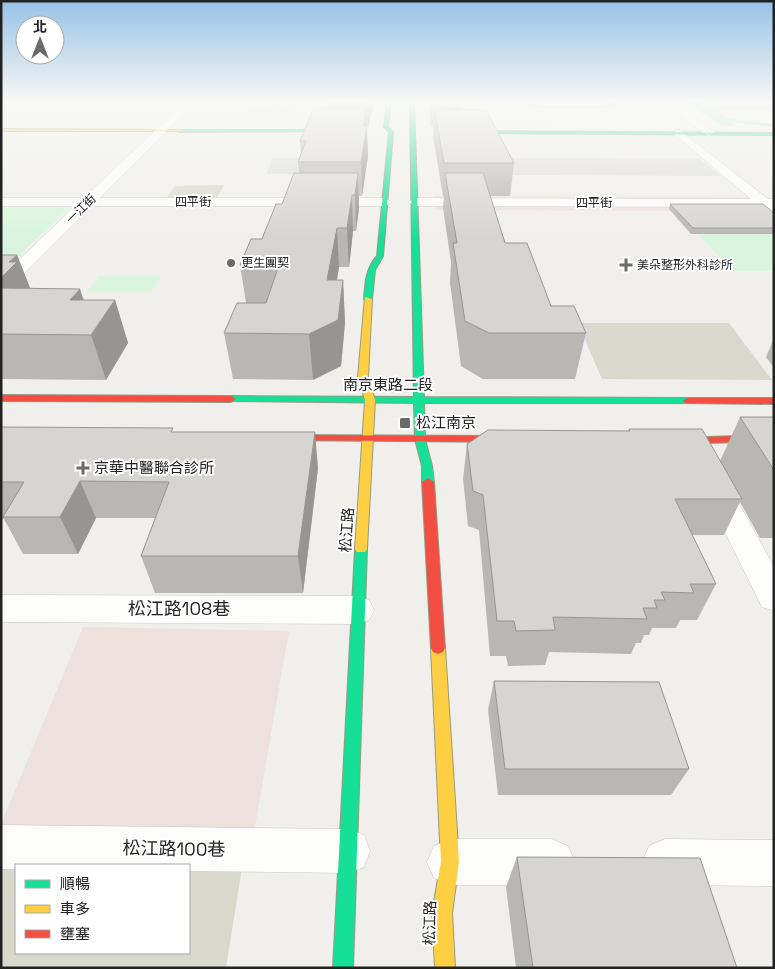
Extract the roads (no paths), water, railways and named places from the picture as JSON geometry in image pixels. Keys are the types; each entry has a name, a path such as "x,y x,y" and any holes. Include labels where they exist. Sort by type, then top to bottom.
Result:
{"main road":[{"name":"松江路","path":"343,968 357,610 370,400 363,377 370,271 372,264 380,256 390,147"},
{"name":"松江路","path":"415,147 420,438 427,466 450,862 442,913 445,968"},
{"name":"南京東路二段","path":"1,398 774,402"},
{"path":"263,438 524,440"},
{"path":"662,440 692,441 774,438"}],"street":[{"name":"一江街","path":"1,287 145,147"},
{"path":"697,147 771,205"},
{"name":"四平街","path":"1,202 385,202"},
{"name":"四平街","path":"415,202 771,205"},
{"path":"692,441 774,598"},
{"name":"松江路108巷","path":"1,608 357,610"},
{"name":"松江路100巷","path":"1,847 348,851"},
{"path":"450,862 774,863"}],"place":[{"name":"更生團契","path":"231,263"},
{"name":"美朵整形外科診所","path":"626,265"},
{"name":"松江南京","path":"405,423"},
{"name":"京華中醫聯合診所","path":"83,468"}]}
